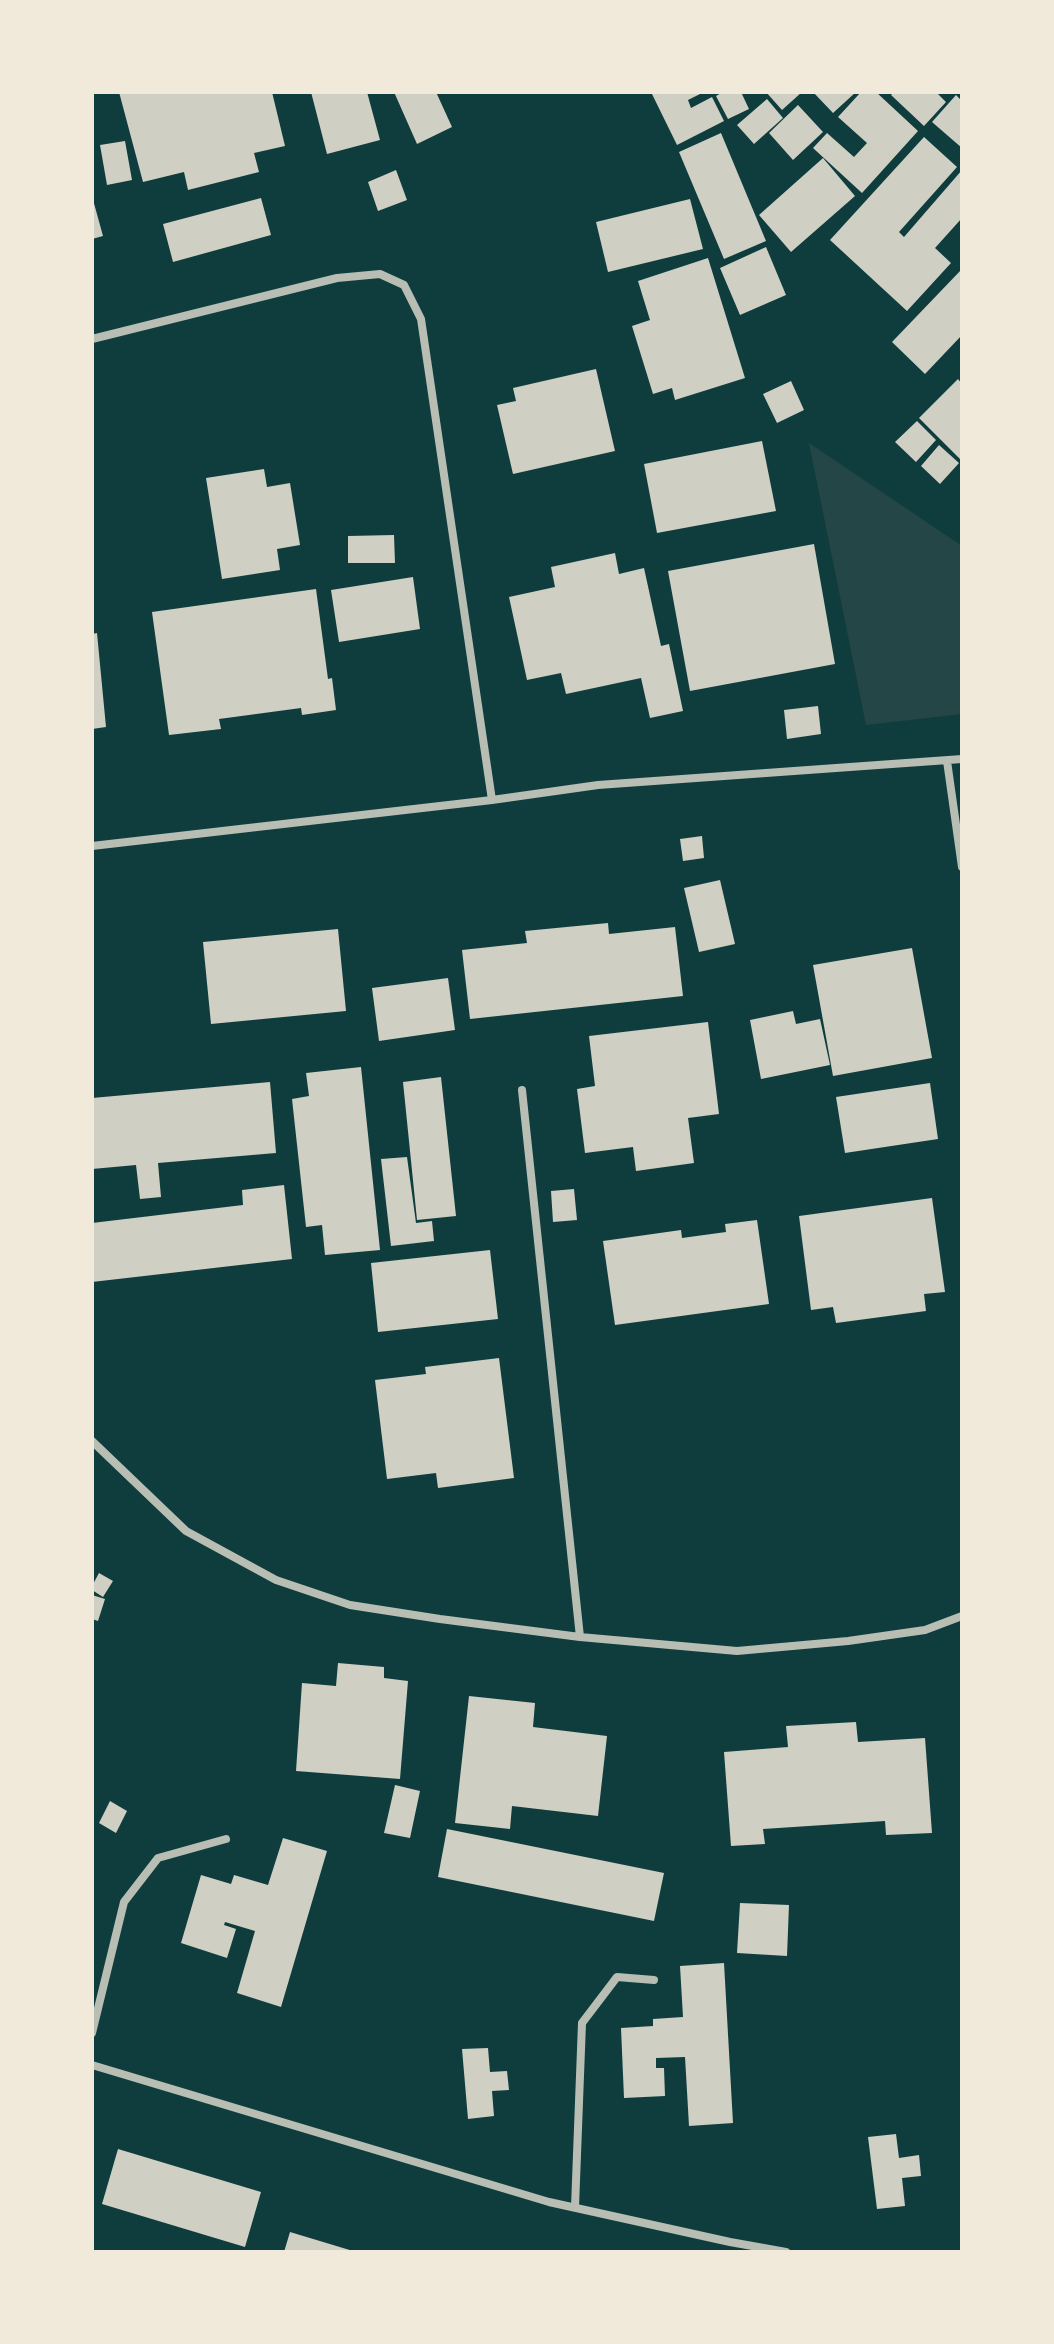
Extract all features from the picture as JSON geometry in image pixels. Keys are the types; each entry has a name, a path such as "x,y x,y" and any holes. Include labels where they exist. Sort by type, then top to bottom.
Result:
{"street":[{"path":"92,339 337,278 380,274 404,285 421,319 492,800"},
{"path":"92,846 598,785 962,759"},
{"path":"947,761 962,867"},
{"path":"522,1090 580,1637"},
{"path":"92,1441 186,1531 276,1580 350,1605 580,1637 737,1651 925,1630 962,1616"},
{"path":"92,2033 124,1902 158,1858 226,1839"},
{"path":"575,2207 582,2023 617,1977 654,1980"},
{"path":"92,2065 549,2202 786,2252"}],"shaded area":[{"path":"809,443 962,546 962,714 866,725"}],"building":[{"path":"119,92 272,92 285,146 254,153 259,172 188,190 184,172 143,182"},
{"path":"311,92 367,92 380,140 327,154"},
{"path":"394,92 436,92 452,127 417,144"},
{"path":"651,92 704,92 688,100 691,108 712,97 724,121 677,145"},
{"path":"723,92 741,92 749,109 728,119 716,96"},
{"path":"766,92 802,92 782,110"},
{"path":"813,92 856,92 833,113"},
{"path":"861,92 876,92 918,131 862,193 813,148 827,133 854,157 867,143 838,117"},
{"path":"894,92 936,92 946,102 924,126 891,95"},
{"path":"956,95 962,101 962,148 932,122"},
{"path":"767,99 783,118 754,144 737,125"},
{"path":"798,105 823,132 793,160 769,133"},
{"path":"721,133 766,241 724,259 679,152"},
{"path":"924,137 957,167 899,232 904,237 962,170 962,218 935,248 951,263 907,311 830,240"},
{"path":"125,141 132,180 107,185 100,145"},
{"path":"823,158 855,196 791,252 759,215"},
{"path":"396,170 407,200 378,211 368,182"},
{"path":"92,196 103,236 92,239"},
{"path":"261,198 271,235 173,262 163,224"},
{"path":"690,199 703,249 608,272 596,222"},
{"path":"766,247 786,295 740,315 720,268"},
{"path":"708,258 745,378 675,400 672,388 653,394 632,326 650,320 638,281"},
{"path":"961,270 962,335 925,374 892,342"},
{"path":"596,369 615,451 513,474 497,405 516,401 513,388"},
{"path":"958,379 962,384 962,461 919,418"},
{"path":"791,381 804,410 777,423 763,394"},
{"path":"917,421 936,440 916,462 895,442"},
{"path":"762,441 776,511 657,533 644,464"},
{"path":"939,445 959,463 940,484 921,466"},
{"path":"264,469 267,487 290,483 300,545 277,549 280,570 222,579 206,478"},
{"path":"394,535 395,563 348,563 348,536"},
{"path":"814,544 835,664 690,691 668,571"},
{"path":"615,553 619,574 644,568 661,646 669,644 683,711 650,718 641,678 566,694 561,673 527,680 509,597 555,587 551,567"},
{"path":"413,577 420,629 339,642 331,590"},
{"path":"316,589 328,679 332,678 336,710 302,715 301,708 219,719 221,729 169,735 152,612"},
{"path":"97,633 106,727 92,729 92,634"},
{"path":"818,706 821,734 787,739 784,710"},
{"path":"702,836 704,858 683,861 680,839"},
{"path":"720,880 735,944 699,952 684,888"},
{"path":"608,923 609,934 675,927 683,996 470,1019 462,950 527,943 525,931"},
{"path":"338,929 346,1011 211,1024 203,942"},
{"path":"912,948 932,1058 833,1076 813,965"},
{"path":"448,978 455,1030 379,1041 372,988"},
{"path":"793,1011 796,1024 820,1019 830,1065 761,1079 750,1020"},
{"path":"708,1022 719,1114 688,1118 694,1163 636,1171 633,1147 585,1153 577,1089 595,1086 589,1036"},
{"path":"361,1067 380,1250 325,1255 322,1225 306,1227 292,1099 309,1096 306,1073"},
{"path":"441,1077 456,1216 417,1220 403,1082"},
{"path":"270,1082 276,1153 158,1163 161,1197 140,1199 136,1165 92,1169 92,1098"},
{"path":"930,1083 938,1139 845,1153 836,1097"},
{"path":"407,1157 416,1223 432,1221 434,1241 391,1246 381,1159"},
{"path":"284,1185 292,1259 92,1282 92,1223 243,1205 242,1190"},
{"path":"574,1189 577,1220 553,1222 551,1191"},
{"path":"932,1198 945,1292 924,1294 926,1311 836,1323 833,1307 811,1310 799,1216"},
{"path":"757,1220 769,1304 615,1325 603,1241 681,1230 682,1238 726,1232 725,1224"},
{"path":"490,1250 498,1319 378,1332 371,1263"},
{"path":"499,1358 514,1478 438,1488 436,1473 387,1479 375,1380 426,1374 425,1367"},
{"path":"99,1573 113,1581 103,1597 92,1590"},
{"path":"92,1595 105,1599 98,1621 92,1619"},
{"path":"338,1663 384,1667 384,1678 408,1681 400,1779 296,1771 302,1683 336,1686"},
{"path":"469,1696 535,1703 533,1727 607,1736 598,1816 512,1806 510,1829 455,1823"},
{"path":"856,1722 858,1742 925,1738 932,1833 886,1835 885,1821 763,1829 765,1844 731,1846 724,1752 788,1747 786,1726"},
{"path":"395,1785 420,1791 410,1838 384,1833"},
{"path":"110,1801 127,1811 116,1833 99,1823"},
{"path":"447,1829 664,1873 654,1921 438,1877"},
{"path":"283,1838 327,1851 281,2007 237,1993 255,1931 225,1922 224,1925 236,1929 227,1958 181,1943 201,1875 231,1884 234,1875 268,1885"},
{"path":"740,1903 789,1905 787,1956 737,1953"},
{"path":"724,1963 733,2123 689,2126 685,2057 656,2058 656,2068 664,2068 665,2096 624,2098 621,2028 653,2026 653,2019 683,2017 680,1966"},
{"path":"488,2048 490,2072 507,2071 509,2090 492,2091 494,2116 468,2119 462,2049"},
{"path":"896,2134 899,2158 919,2155 921,2176 902,2178 905,2206 877,2209 868,2137"},
{"path":"118,2149 261,2192 245,2247 102,2204"},
{"path":"290,2232 353,2251 353,2252 284,2252"}]}
